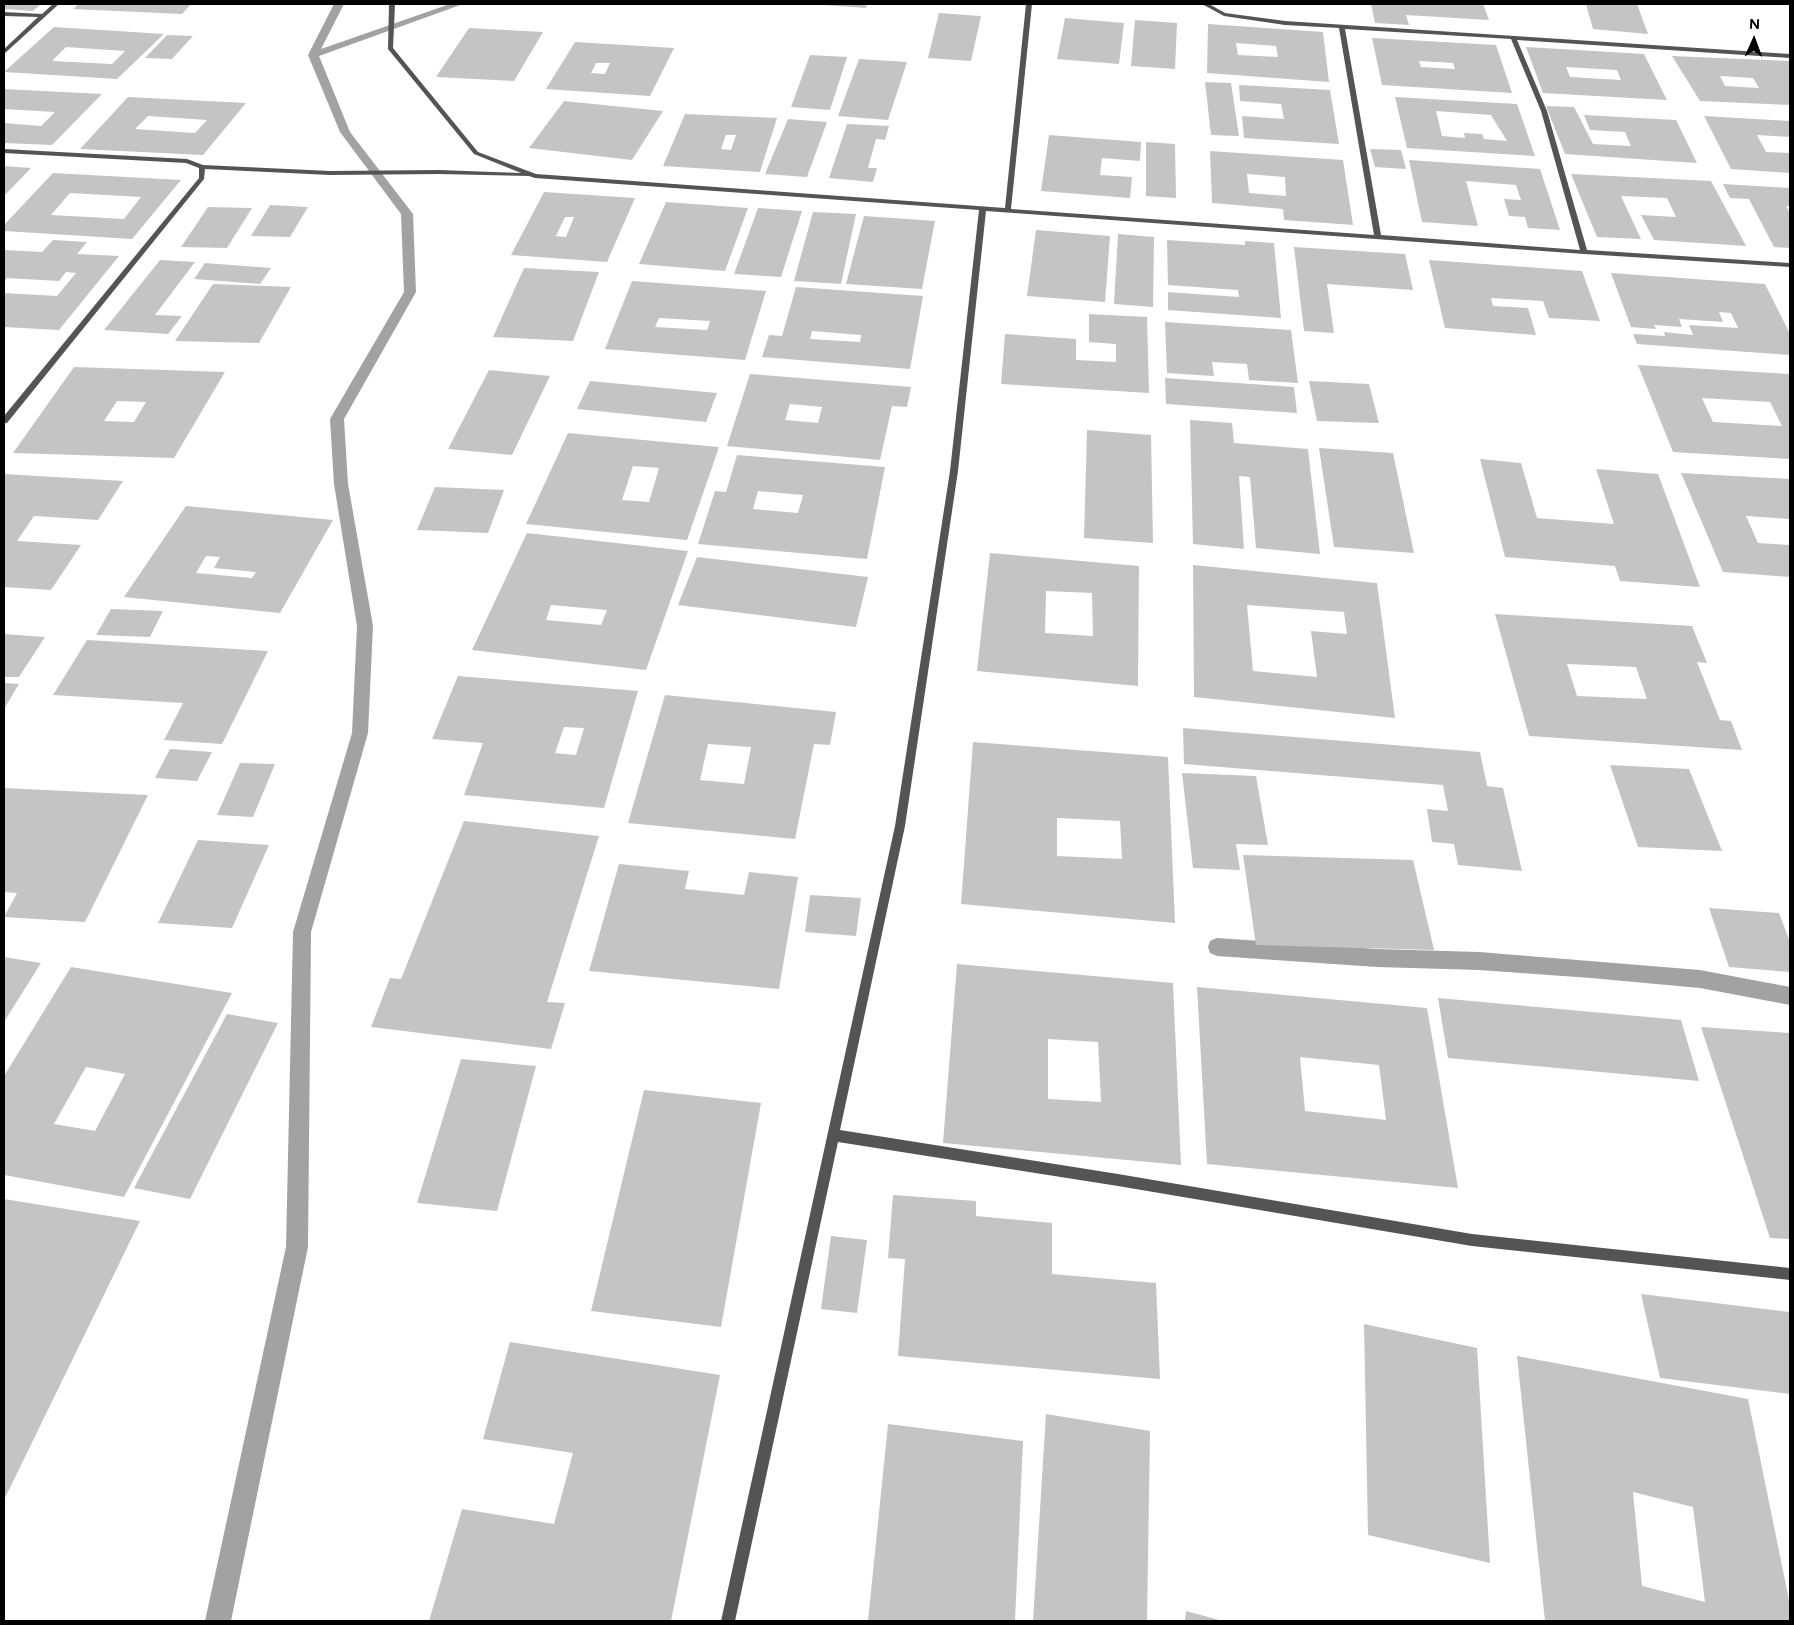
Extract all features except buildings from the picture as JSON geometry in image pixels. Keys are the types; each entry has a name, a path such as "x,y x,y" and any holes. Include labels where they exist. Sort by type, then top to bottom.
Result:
{"street":[{"path":"4,52 56,4"},
{"path":"392,4 390,48 476,153 535,176"},
{"path":"1008,210 1029,4"},
{"path":"1205,4 1224,14 1285,23 1790,56"},
{"path":"4,14 43,16"},
{"path":"1342,28 1378,237"},
{"path":"1513,38 1544,111 1584,252"},
{"path":"4,151 187,161 202,167 330,173 439,172 535,176 1584,252 1790,265"},
{"path":"4,421 202,178 202,167"},
{"path":"728,1621 900,826 954,471 983,208"},
{"path":"833,1135 1108,1178 1472,1240 1790,1274"}],"waterway":[{"path":"313,55 339,4"},
{"path":"313,55 458,4"},
{"path":"218,1621 297,1247 302,932 360,733 365,626 341,484 337,419 410,292 407,214 345,132 313,55"},
{"path":"1217,947 1377,958 1479,961 1591,969 1700,979 1790,996"}]}
